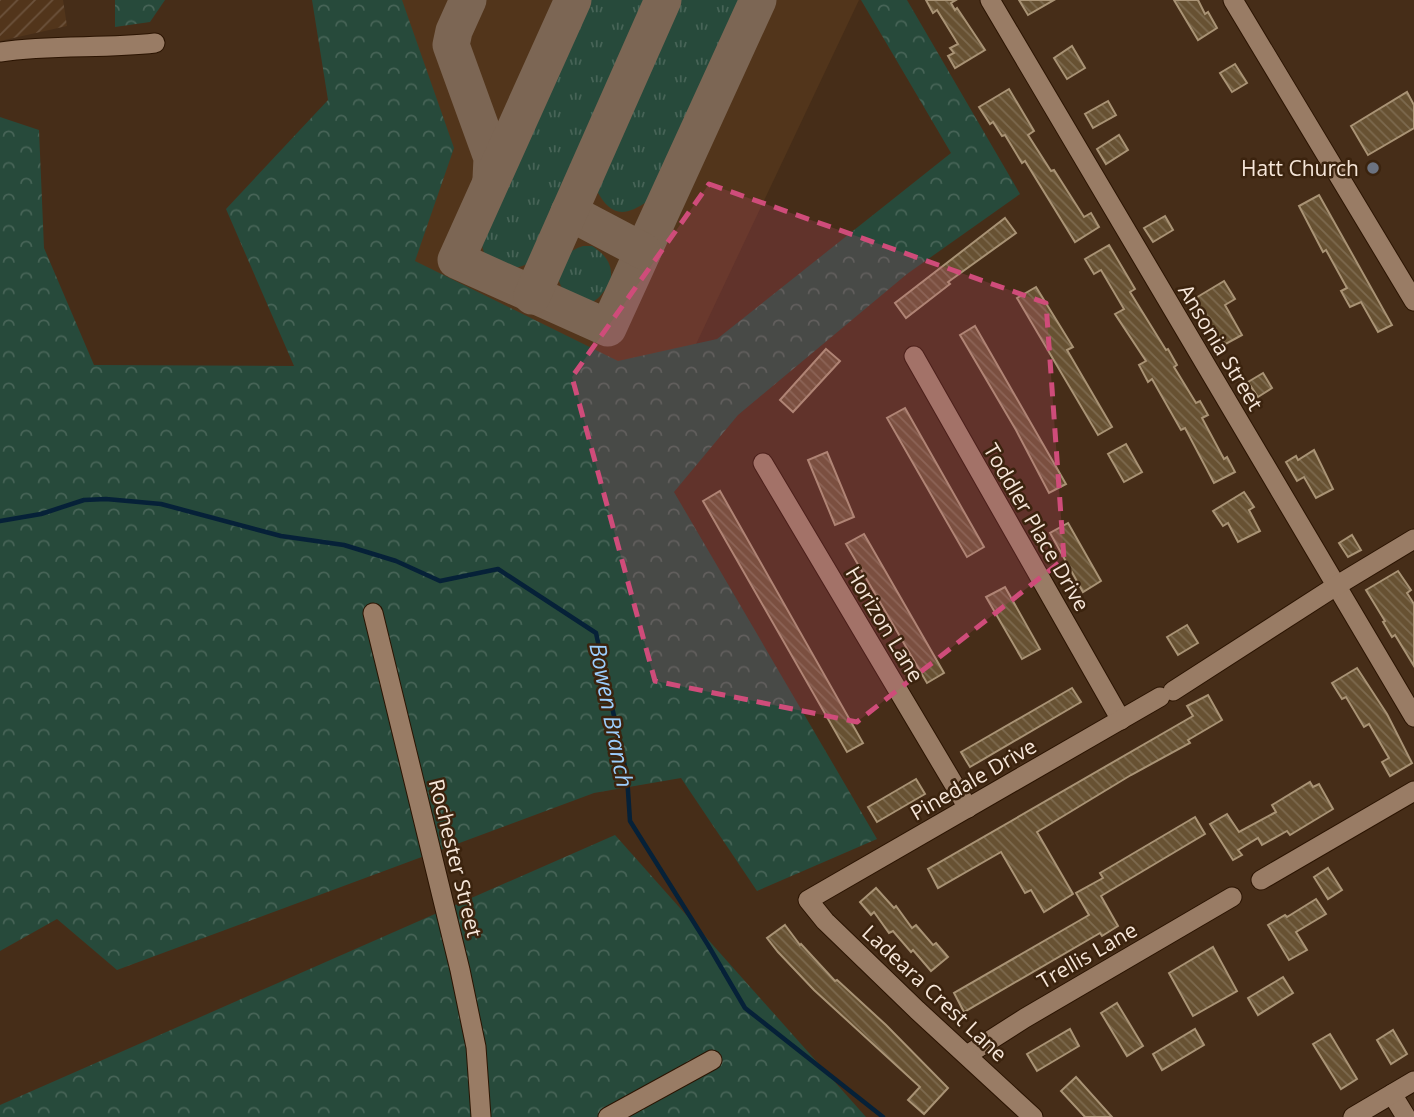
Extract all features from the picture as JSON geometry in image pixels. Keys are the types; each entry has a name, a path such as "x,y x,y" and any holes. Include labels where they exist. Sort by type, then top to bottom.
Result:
{"street":[{"name":"Ansonia Street","path":"990,0 1414,717"},
{"path":"1233,0 1414,301"},
{"path":"0,52 36,46 120,47 155,43"},
{"name":"Toddler Place Drive","path":"914,356 1121,720"},
{"name":"Horizon Lane","path":"764,463 968,808"},
{"name":"Pinedale Drive","path":"808,900 1166,694 1414,539"},
{"name":"Rochester Street","path":"373,613 460,970 476,1048 481,1117"},
{"path":"1261,880 1414,791"},
{"name":"Trellis Lane","path":"967,1055 1232,897"},
{"name":"Ladeara Crest Lane","path":"808,900 825,921 1033,1117"},
{"path":"608,1117 712,1060"},
{"path":"1353,1117 1414,1081"},
{"path":"1392,1094 1406,1117"}],"highlighted area":[{"path":"709,184 1046,303 1064,559 857,722 655,681 572,377"}],"shaded area":[{"path":"0,0 63,0 67,26 0,41"},
{"path":"328,0 859,0 662,416 392,247"}],"green space":[{"path":"115,0 165,0 150,22 115,27"},
{"path":"312,0 402,0 454,148 415,261 618,361 717,339 951,153 861,0 907,0 1020,194 907,274 738,415 674,492 877,839 757,891 681,778 594,793 117,970 57,919 0,951 0,117 39,130 44,248 94,365 294,366 226,209 328,100"},
{"path":"585,0 655,0 535,260 523,266 503,269 488,261 484,253 483,221"},
{"path":"680,0 740,0 648,201 631,210 618,212 607,205 596,189"},
{"path":"583,246 592,246 606,258 611,279 601,295 591,302 580,303 570,298 558,277 560,265 567,254"},
{"path":"615,835 866,1117 0,1117 0,1105"}],"building":[{"path":"926,0 956,0 951,3 955,10 957,8 985,50 955,68 948,56 954,53 950,48 958,44 937,10 933,13"},
{"path":"1019,0 1054,0 1028,15"},
{"path":"1174,0 1198,0 1217,28 1198,40"},
{"path":"1072,46 1085,68 1067,79 1054,58"},
{"path":"1235,64 1247,83 1232,92 1220,73"},
{"path":"1009,89 1034,131 1028,135 1051,171 1054,170 1084,217 1091,213 1099,227 1075,242 1025,161 1022,163 1005,135 1002,136 993,122 990,124 979,107"},
{"path":"1407,92 1414,105 1414,128 1368,155 1351,126"},
{"path":"1108,101 1116,115 1093,128 1085,114"},
{"path":"1119,135 1128,150 1106,164 1097,149"},
{"path":"1319,195 1392,325 1378,332 1361,302 1350,307 1341,291 1347,288 1326,250 1323,252 1299,206"},
{"path":"1165,216 1173,230 1153,242 1144,228"},
{"path":"1005,218 1016,233 948,282 950,284 906,318 895,303"},
{"path":"1109,245 1135,289 1130,292 1166,350 1168,349 1177,365 1174,367 1196,403 1200,401 1208,415 1202,418 1224,459 1227,457 1235,472 1214,483 1185,428 1181,430 1152,379 1148,382 1139,365 1146,361 1115,314 1124,309 1101,270 1094,274 1085,259"},
{"path":"1224,281 1235,299 1225,305 1242,335 1222,346 1194,299"},
{"path":"1036,287 1073,347 1067,350 1112,427 1098,435 1017,298"},
{"path":"975,326 1066,484 1049,493 1016,430 960,335"},
{"path":"826,349 840,361 793,412 780,400"},
{"path":"1263,373 1272,388 1258,397 1248,382"},
{"path":"905,408 984,547 967,557 887,418"},
{"path":"1126,444 1142,472 1124,482 1108,454"},
{"path":"1314,450 1333,489 1316,498 1304,477 1297,481 1286,462 1296,456 1298,460"},
{"path":"827,452 854,517 835,525 808,460"},
{"path":"720,491 863,743 847,752 703,501"},
{"path":"1244,492 1254,507 1249,510 1260,531 1238,542 1228,523 1223,526 1213,511"},
{"path":"1068,523 1101,581 1083,592 1050,533"},
{"path":"864,534 944,673 927,683 846,544"},
{"path":"1352,535 1361,550 1348,557 1339,543"},
{"path":"1398,571 1411,590 1407,593 1414,604 1414,666 1395,635 1392,637 1366,590"},
{"path":"1005,587 1040,649 1022,659 986,597"},
{"path":"1187,625 1198,643 1178,655 1167,637"},
{"path":"1357,668 1387,714 1412,763 1390,776 1382,762 1389,758 1369,724 1364,727 1346,697 1342,699 1332,683"},
{"path":"1072,688 1081,702 970,767 961,752"},
{"path":"1208,695 1222,720 1188,740 1190,743 1037,832 1073,894 1044,912 1031,890 1025,893 1001,852 938,888 928,869 1193,716 1187,706"},
{"path":"916,779 925,794 877,822 868,807"},
{"path":"1310,782 1313,787 1319,784 1333,809 1290,835 1287,831 1262,845 1258,838 1238,850 1242,855 1233,860 1210,824 1227,814 1239,832 1276,812 1272,805"},
{"path":"1195,817 1205,834 1101,896 1118,926 1102,936 1100,933 964,1012 954,993 1089,915 1076,893 1103,878 1100,873"},
{"path":"1328,868 1342,890 1328,899 1314,877"},
{"path":"876,888 894,908 896,906 912,928 916,925 933,945 936,943 948,957 931,971 893,931 889,933 874,912 871,915 860,902"},
{"path":"1316,899 1326,914 1296,932 1307,950 1289,960 1268,925"},
{"path":"785,925 800,945 835,981 886,1025 948,1088 924,1114 908,1100 920,1087 814,990 767,938"},
{"path":"1213,947 1237,991 1193,1016 1169,973"},
{"path":"1283,977 1293,993 1258,1015 1248,998"},
{"path":"1117,1003 1143,1046 1127,1056 1101,1013"},
{"path":"1070,1029 1079,1046 1037,1071 1027,1054"},
{"path":"1195,1029 1204,1045 1162,1070 1153,1054"},
{"path":"1393,1030 1407,1054 1391,1064 1377,1040"},
{"path":"1330,1034 1357,1079 1341,1089 1313,1044"},
{"path":"1076,1077 1112,1117 1085,1117 1061,1091"}],"waterway":[{"name":"Bowen Branch","path":"0,521 41,514 84,500 106,499 161,504 281,536 344,545 396,561 440,581 498,569 596,633 627,776 630,821 745,1008 883,1117"}],"taxiway":[{"path":"468,0 454,31 451,45 492,158 491,179"},
{"path":"573,0 456,260 608,328 758,0"},
{"path":"532,296 663,0"},
{"path":"569,212 643,251"}],"place":[{"name":"Hatt Church","path":"1373,168"}]}
